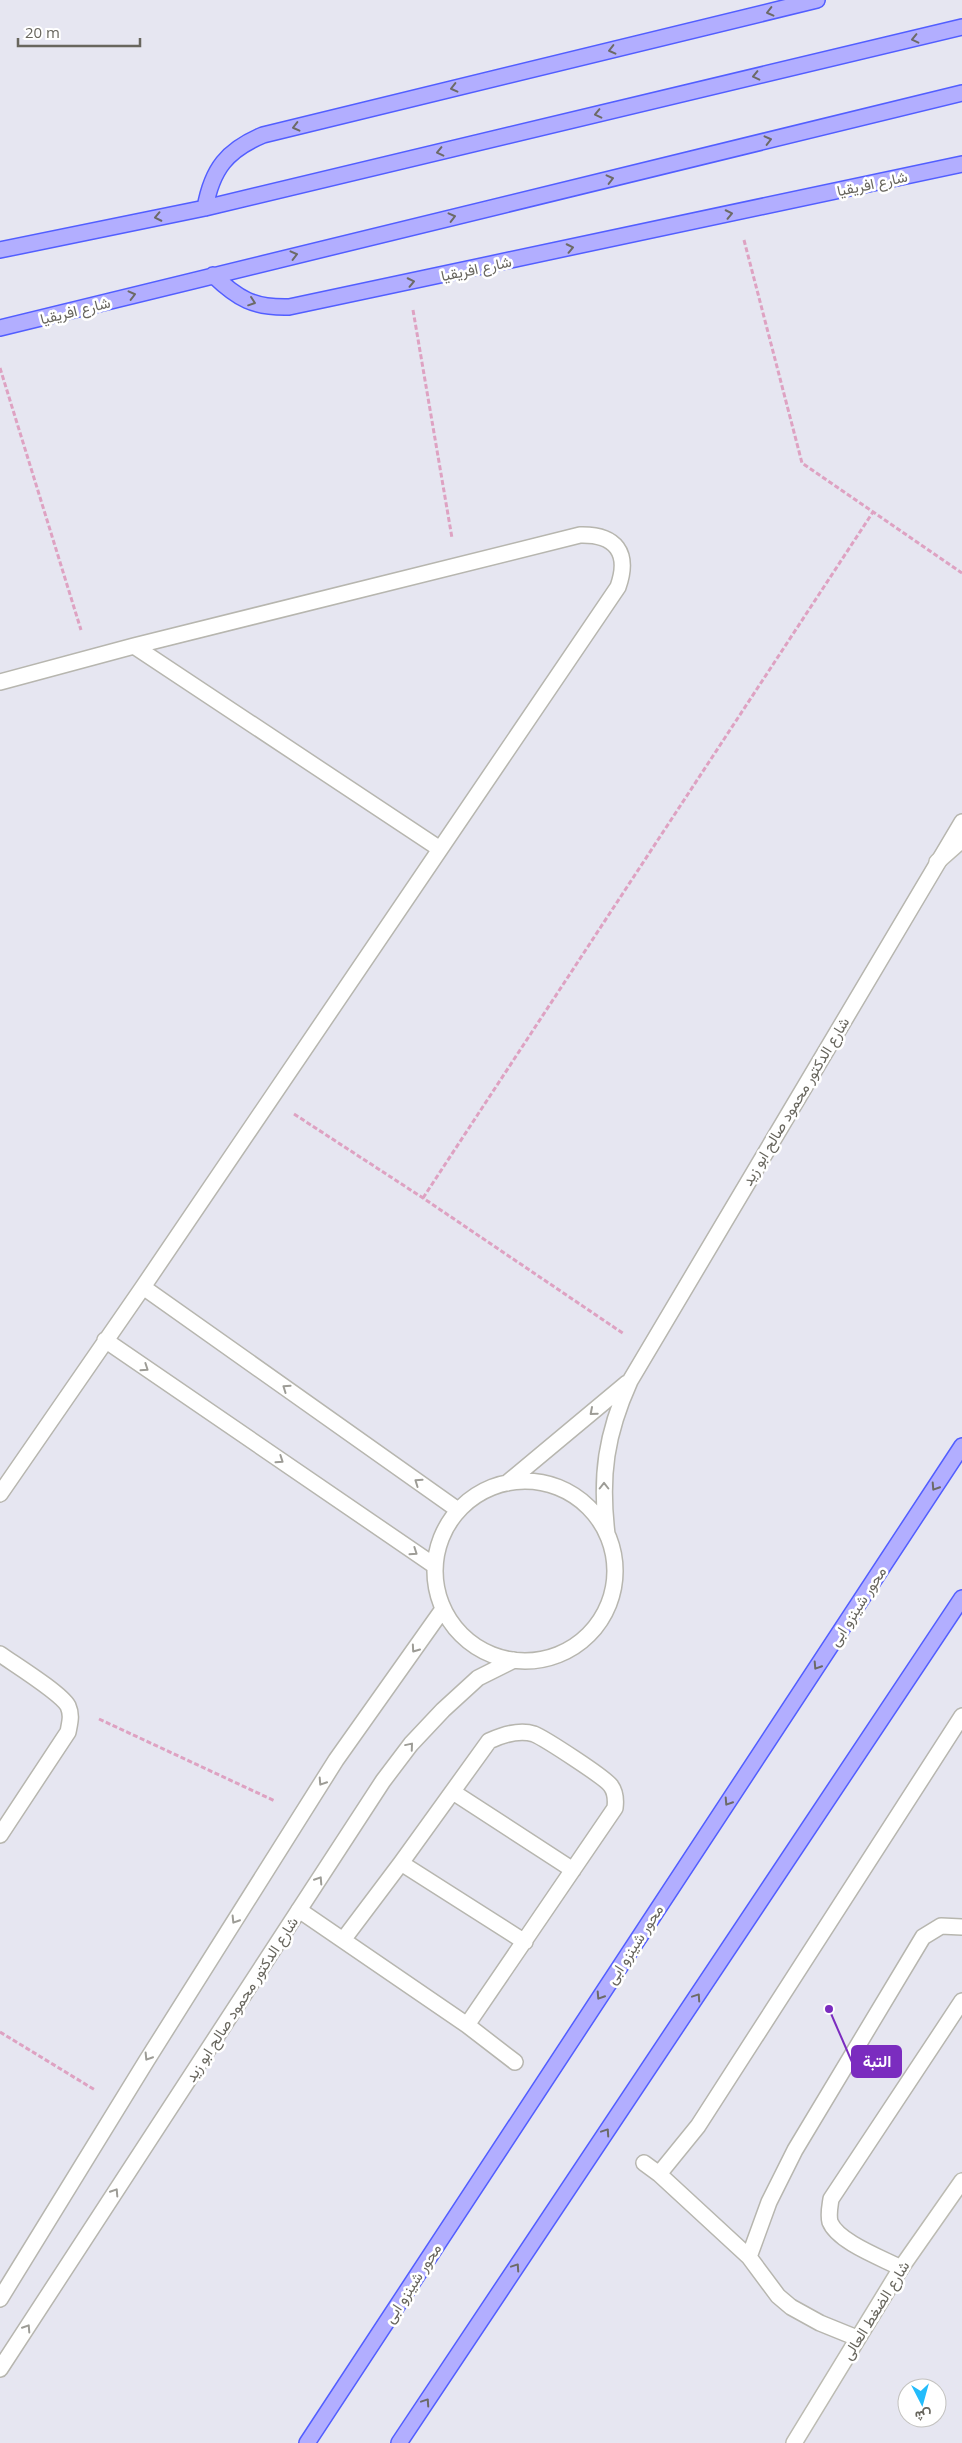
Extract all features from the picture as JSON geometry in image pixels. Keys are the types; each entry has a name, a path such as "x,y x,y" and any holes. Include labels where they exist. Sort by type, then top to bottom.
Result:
{"main road":[{"path":"206,208 209,188 217,170 229,155 245,143 263,136 817,0"},
{"path":"0,250 206,208 962,28"},
{"path":"212,275 962,93"},
{"name":"شارع افريقيا","path":"0,328 212,275 228,290 247,301 268,307 289,307 962,164"},
{"name":"محور شينزو ابى","path":"307,2443 962,1446"},
{"path":"399,2443 962,1598"}],"street":[{"path":"0,682 134,646 580,535 597,534 612,542 621,555 624,571 618,587 143,1287 0,1494"},
{"path":"134,646 440,849"},
{"name":"شارع الدكتور محمود صالح ابو زيد","path":"608,1534 604,1503 604,1471 609,1439 617,1409 630,1381 962,822"},
{"path":"937,862 962,840"},
{"path":"143,1287 458,1510"},
{"path":"105,1340 435,1566"},
{"name":"شارع الدكتور محمود صالح ابو زيد","path":"507,1483 630,1381"},
{"path":"531,1481 556,1486 583,1503 595,1514 608,1534 614,1554 615,1575 612,1596 604,1615 575,1646 556,1656 535,1660 514,1660 492,1655 472,1644 455,1628 443,1610 435,1581 435,1566 442,1536 458,1510 480,1492 507,1483 531,1481"},
{"path":"0,2300 119,2105 336,1760 443,1610"},
{"path":"0,1654 67,1704 71,1718 68,1732 0,1835"},
{"name":"شارع الدكتور محمود صالح ابو زيد","path":"0,2369 383,1781 411,1744 443,1710 478,1678 514,1660"},
{"path":"659,2174 698,2126 962,1716"},
{"path":"342,1940 401,1863 489,1741 518,1732 534,1734 607,1781 615,1794 615,1808 467,2025"},
{"path":"453,1792 573,1870"},
{"path":"401,1863 525,1942"},
{"path":"299,1910 467,2025 515,2062"},
{"path":"749,2257 769,2202 796,2150 923,1937 941,1926 962,1927"},
{"path":"902,2268 842,2237 830,2220 831,2199 962,2000"},
{"path":"644,2163 659,2174 749,2257 778,2296 791,2307 820,2323 857,2338"},
{"name":"شارع الضغط العالى","path":"794,2443 857,2338 902,2268 962,2181"}],"path":[{"path":"737,212 802,463 962,573"},
{"path":"408,282 457,566"},
{"path":"0,368 90,659"},
{"path":"423,1198 873,512"},
{"path":"271,1099 423,1198 647,1350"},
{"path":"67,1704 302,1813"},
{"path":"0,2032 119,2105"}],"place":[{"name":"التبة","path":"829,2009"}]}
